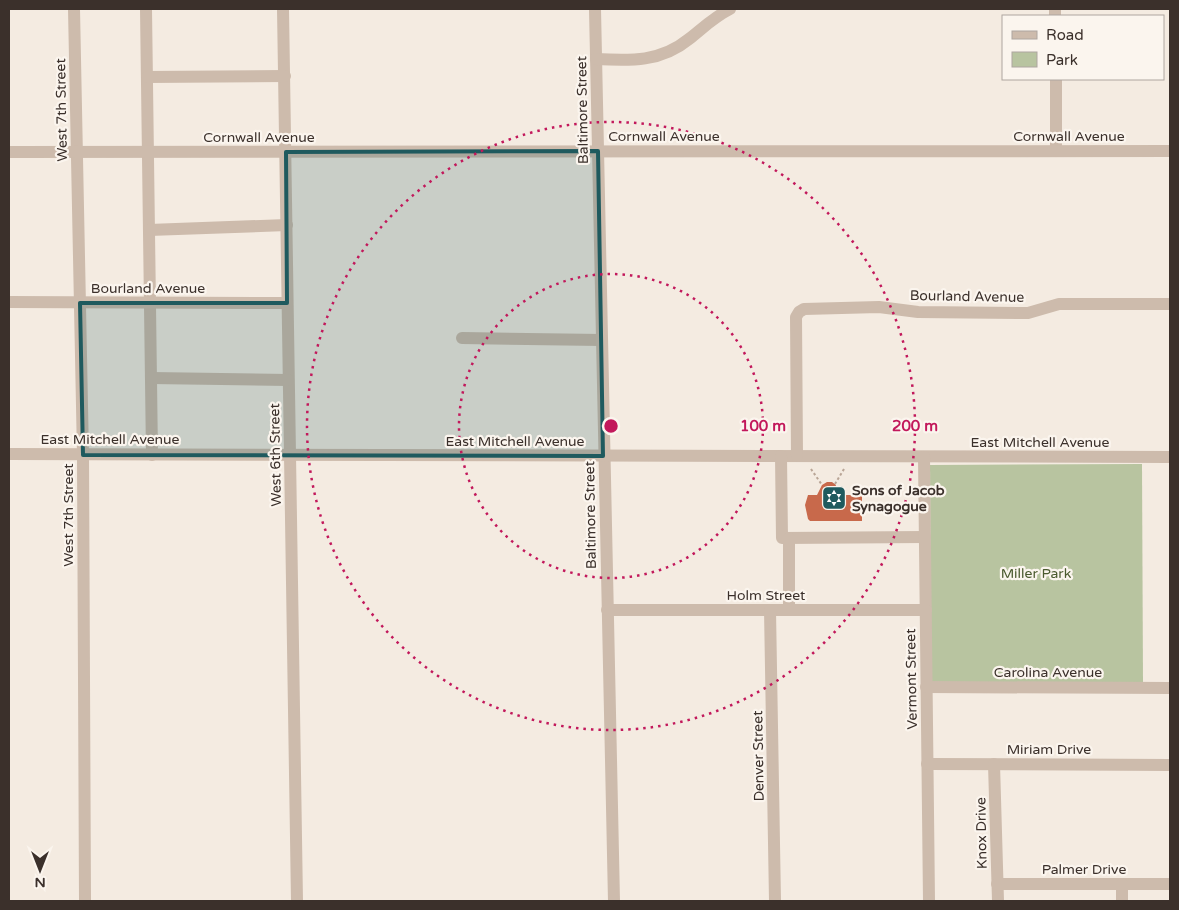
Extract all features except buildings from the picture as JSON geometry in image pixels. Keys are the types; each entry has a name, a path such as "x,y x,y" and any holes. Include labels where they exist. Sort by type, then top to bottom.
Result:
{"street":[{"name":"West 7th Street","path":"74,9 83,454 85,901"},
{"path":"146,9 152,455"},
{"name":"West 6th Street","path":"283,9 297,901"},
{"name":"Baltimore Street","path":"595,9 614,901"},
{"path":"596,60 642,60 668,53 690,39 709,21 730,9"},
{"path":"147,77 284,76"},
{"path":"1056,80 1056,151"},
{"name":"Cornwall Avenue","path":"9,152 1170,151"},
{"path":"149,230 286,225"},
{"name":"Bourland Avenue","path":"9,302 287,303"},
{"name":"Bourland Avenue","path":"797,456 796,317 798,312 804,309 879,308 918,312 1028,312 1059,304 1170,304"},
{"path":"462,338 602,340"},
{"path":"151,378 288,380"},
{"name":"East Mitchell Avenue","path":"9,454 1170,457"},
{"path":"781,456 782,538 925,537"},
{"name":"Vermont Street","path":"924,457 929,901"},
{"path":"789,538 789,610"},
{"name":"Holm Street","path":"607,610 926,610"},
{"name":"Denver Street","path":"770,610 775,901"},
{"name":"Carolina Avenue","path":"926,687 1170,688"},
{"name":"Miriam Drive","path":"928,764 1170,765"},
{"name":"Knox Drive","path":"994,764 998,901"},
{"name":"Palmer Drive","path":"997,884 1170,884"},
{"path":"1122,884 1122,901"}],"path":[{"path":"810,469 822,484"},
{"path":"835,484 844,469"}],"highlighted area":[{"path":"598,151 603,456 83,455 80,303 287,303 286,152"}],"green space":[{"name":"Miller Park","path":"1142,464 1143,682 931,682 930,465"}],"place":[{"name":"Sons of Jacob Synagogue","path":"834,498"}]}
